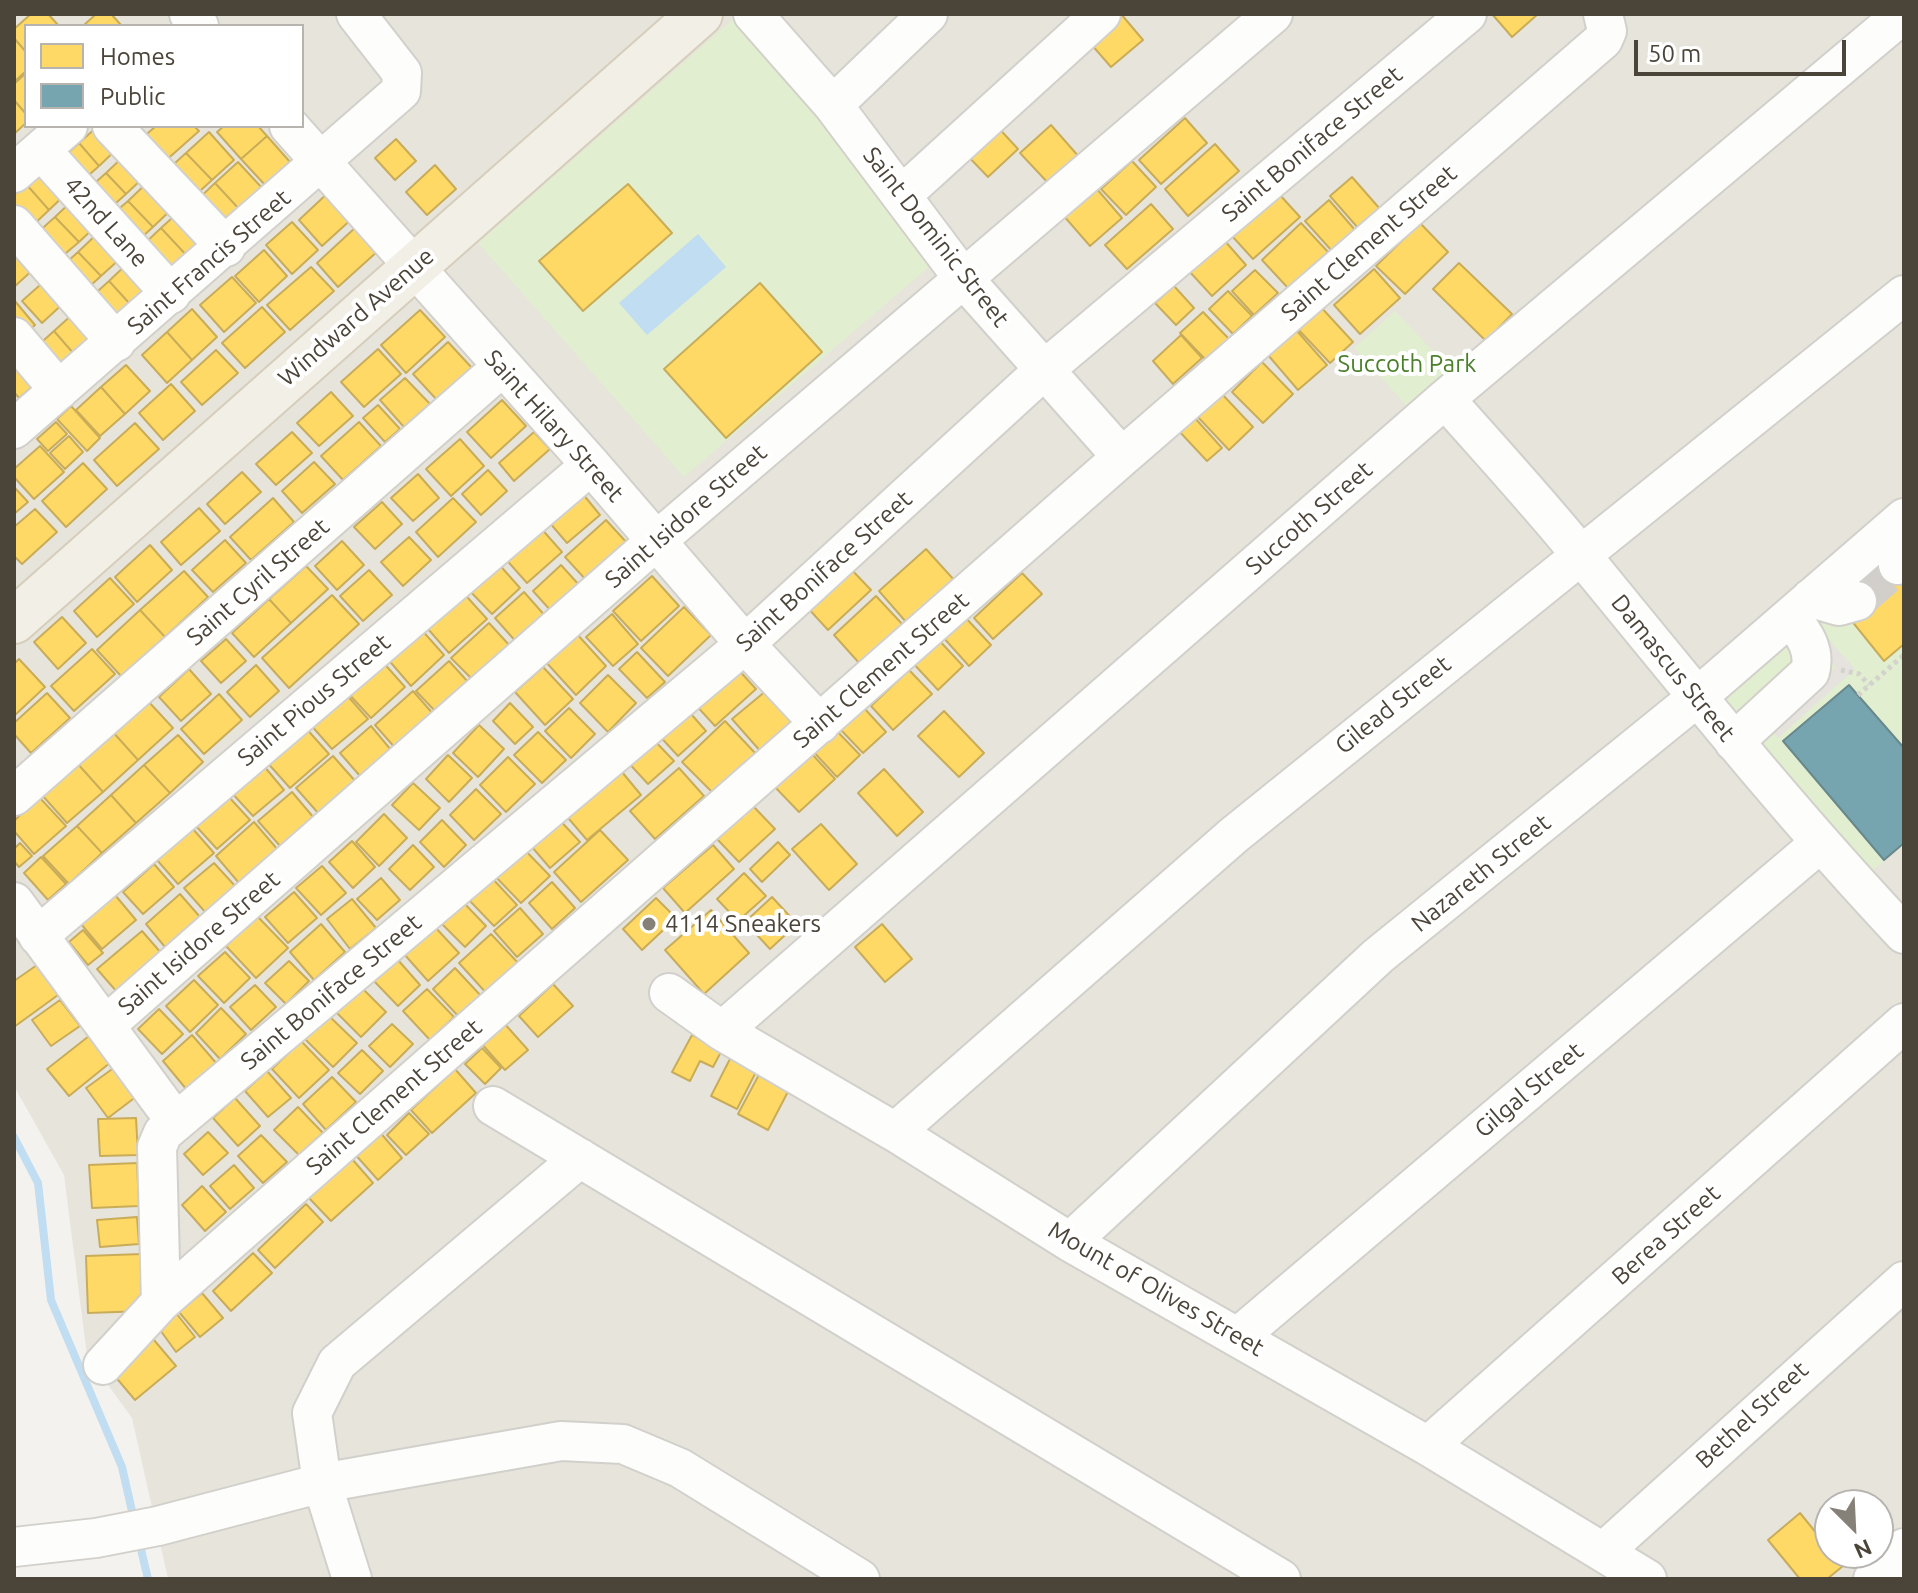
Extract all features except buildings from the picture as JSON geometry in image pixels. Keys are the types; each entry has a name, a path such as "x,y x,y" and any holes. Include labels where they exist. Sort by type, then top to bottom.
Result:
{"main road":[{"name":"Windward Avenue","path":"14,621 700,14"}],"street":[{"name":"Saint Francis Street","path":"14,429 401,91 402,73 356,14"},
{"name":"Saint Dominic Street","path":"753,14 833,105 903,194 963,278 1122,457"},
{"path":"833,105 928,14"},
{"path":"903,194 1101,14"},
{"name":"Saint Isidore Street","path":"106,1025 655,542 1273,14"},
{"name":"Saint Boniface Street","path":"176,1122 745,644 1044,370 1467,14"},
{"name":"Succoth Street","path":"722,1031 1445,399 1903,14"},
{"name":"Saint Clement Street","path":"103,1365 161,1302 1122,457 1603,27"},
{"path":"114,128 226,247"},
{"name":"Saint Hilary Street","path":"291,128 591,465 745,644 820,724"},
{"name":"42nd Lane","path":"41,150 171,294"},
{"path":"14,225 116,342"},
{"name":"Gilead Street","path":"895,1132 1234,835 1580,553 1904,295"},
{"path":"14,337 59,390"},
{"name":"Saint Cyril Street","path":"14,796 502,367"},
{"name":"Damascus Street","path":"1445,399 1580,553 1695,699 1819,844 1904,934"},
{"name":"Saint Pious Street","path":"38,936 591,465"},
{"name":"Nazareth Street","path":"1070,1242 1378,956 1695,699 1904,518"},
{"path":"1734,742 1810,672 1812,654 1801,608 1839,606 1857,601"},
{"name":"Gilgal Street","path":"1239,1336 1819,844"},
{"path":"14,902 176,1122 163,1133 157,1147 161,1302"},
{"name":"Mount of Olives Street","path":"669,993 722,1031 895,1132 1070,1242 1428,1446 1647,1579"},
{"name":"Berea Street","path":"1428,1446 1904,1023"},
{"path":"493,1106 1281,1579"},
{"path":"352,1579 322,1483 312,1413 337,1363 580,1158"},
{"name":"Bethel Street","path":"1603,1552 1904,1281"},
{"path":"14,1547 96,1538 158,1526 322,1483 561,1441 623,1444 680,1468 808,1566 860,1579"},
{"path":"1873,1579 1904,1548"}],"path":[{"path":"1858,695 1904,655"}],"shaded area":[{"path":"14,14 1904,14 1904,1579 168,1579 132,1418 87,1356 64,1175 14,1086"},
{"path":"1811,620 1855,669 1778,738 1769,727 1836,667 1802,629"}],"green space":[{"path":"739,14 943,255 684,477 478,243"},
{"name":"Succoth Park","path":"1395,311 1458,377 1416,416 1354,348"},
{"path":"1904,539 1904,843 1863,879 1714,699"}],"water":[{"path":"698,234 726,267 647,335 619,303"}],"waterway":[{"path":"14,1137 38,1183 51,1300 122,1467 134,1520"},
{"path":"139,1541 148,1579"}],"tunnel":[{"path":"1857,601 1898,565"}],"place":[{"name":"4114 Sneakers","path":"649,924"}]}
